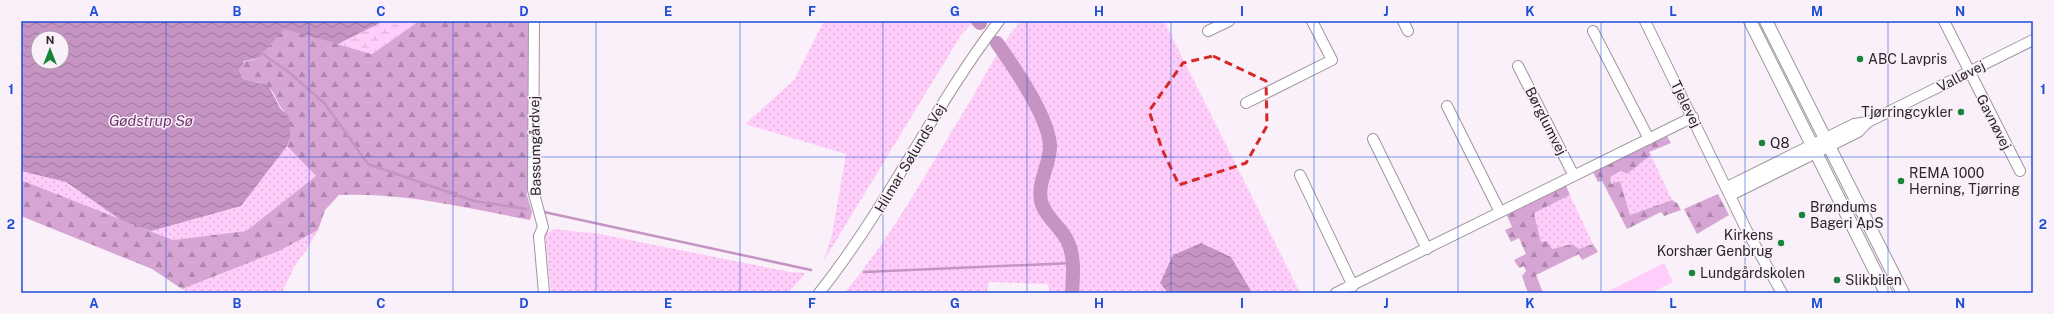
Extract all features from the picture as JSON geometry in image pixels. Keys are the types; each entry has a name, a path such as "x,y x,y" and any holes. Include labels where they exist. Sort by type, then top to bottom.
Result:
{"main road":[{"path":"1750,21 1815,148 1886,293"},
{"path":"1766,21 1903,293"}],"street":[{"name":"Bassumgårdvej","path":"534,21 533,190 543,226 539,236 544,293"},
{"name":"Hilmar Sølunds Vej","path":"819,293 855,245 963,70 999,21"},
{"path":"1208,31 1229,21"},
{"path":"1246,103 1332,60 1312,21"},
{"path":"1404,21 1408,30"},
{"name":"Tjelevej","path":"1645,21 1729,191 1747,231 1782,293"},
{"name":"Gavnøvej","path":"1944,21 2020,171"},
{"path":"1593,31 1649,139"},
{"name":"Valløvej","path":"1827,143 1858,132 1868,122 2033,40"},
{"name":"Børglumvej","path":"1518,66 1574,176"},
{"path":"1447,106 1500,212"},
{"path":"1336,293 1353,286 1693,117"},
{"path":"1373,139 1427,249"},
{"path":"1729,191 1827,143"},
{"path":"1300,175 1353,286"}],"highlighted area":[{"path":"1213,56 1266,81 1267,126 1246,163 1179,185 1162,149 1149,111 1183,63"}],"green space":[{"path":"384,21 419,21 372,54 338,44"},
{"path":"419,21 533,21 527,195 532,212 530,220 411,198 339,195 325,210 318,230 279,251 182,289 152,269 21,216 21,180 173,240 246,231 316,176 287,146 290,138 284,111 270,88 263,84 243,79 239,70 240,66 244,62 259,58 284,28 372,54"},
{"path":"824,21 974,21 961,35 823,262 832,235 846,154 745,124 794,80"},
{"path":"1021,21 1164,21 1300,293 1050,293 1048,284 989,282 987,293 844,293 880,246 896,222 927,173 1001,48"},
{"path":"1667,136 1671,143 1649,152 1651,155 1627,174 1621,171 1610,177 1611,184 1620,181 1630,215 1672,200 1677,203 1681,210 1664,216 1661,212 1627,229 1602,181 1598,182 1593,172"},
{"path":"287,146 316,176 246,231 173,240 151,231 241,206"},
{"path":"1651,155 1672,200 1630,215 1620,181 1611,184 1610,177 1621,171 1627,174"},
{"path":"21,171 66,182 121,220 21,180"},
{"path":"1564,181 1570,195 1534,213 1541,242 1547,241 1552,249 1572,244 1579,249 1593,244 1598,252 1582,260 1579,254 1536,275 1543,293 1528,293 1522,276 1526,271 1524,266 1519,268 1514,260 1526,254 1519,238 1511,242 1505,230 1512,227 1505,211"},
{"path":"1718,194 1729,215 1697,234 1684,209"},
{"path":"1570,195 1593,244 1578,250 1572,244 1552,249 1541,242 1534,213"},
{"path":"554,229 600,234 790,272 806,273 788,293 551,293 545,234"},
{"path":"318,230 308,248 294,267 282,293 189,293 182,289 279,251"},
{"path":"1664,263 1673,282 1651,293 1605,293"}],"water":[{"name":"Gødstrup Sø","path":"21,21 384,21 338,44 284,29 259,58 244,61 239,70 243,79 268,85 280,108 290,118 290,138 287,146 241,206 151,231 121,220 66,182 21,171"},
{"path":"1201,243 1231,257 1251,291 1249,293 1168,293 1160,283 1173,255"}],"waterway":[{"path":"997,43 1037,106 1048,133 1050,152 1042,179 1040,194 1041,201 1046,212 1068,242 1072,254 1072,293"},
{"path":"260,52 290,73 325,104 368,164 474,201 526,209"},
{"path":"544,212 811,270"},
{"path":"864,272 1073,263"}],"place":[{"name":"ABC Lavpris","path":"1860,59"},
{"name":"Tjørringcykler","path":"1961,112"},
{"name":"Q8","path":"1762,143"},
{"name":"REMA 1000 Herning, Tjørring","path":"1901,181"},
{"name":"Brøndums Bageri ApS","path":"1802,215"},
{"name":"Kirkens Korshær Genbrug","path":"1781,243"},
{"name":"Lundgårdskolen","path":"1692,273"},
{"name":"Slikbilen","path":"1837,280"}]}
